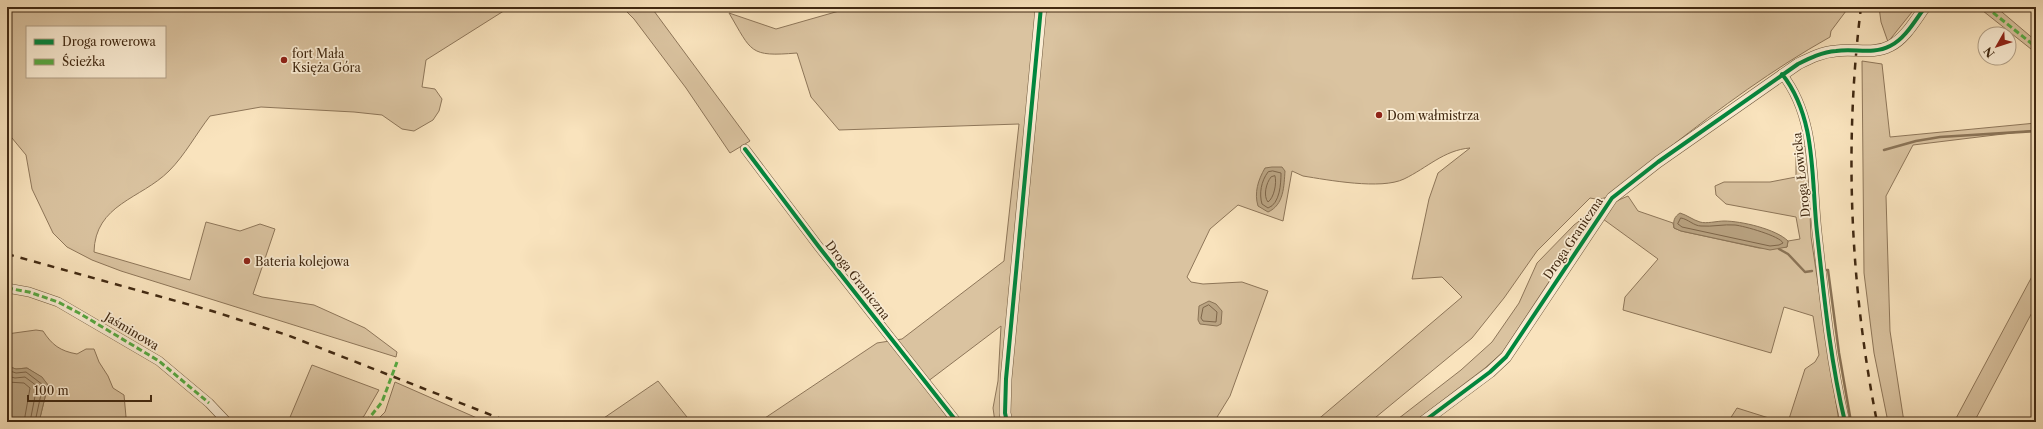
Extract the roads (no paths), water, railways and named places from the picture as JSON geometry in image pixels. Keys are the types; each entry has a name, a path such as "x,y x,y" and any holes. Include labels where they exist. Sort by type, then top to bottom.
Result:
{"street":[{"path":"1007,422 1005,413 1006,379 1041,7"},
{"path":"1782,74 1812,57 1835,51 1880,50 1892,45 1908,30 1925,7"},
{"name":"Droga Graniczna","path":"1423,422 1490,372 1506,357 1612,198 1658,162 1782,74"},
{"name":"Droga Łowicka","path":"1782,74 1792,87 1809,136 1816,222 1829,343 1845,422"},
{"name":"Droga Graniczna","path":"745,149 819,247 957,422"},
{"name":"Jaśminowa","path":"7,288 29,292 58,302 159,361 209,403 228,422"}],"water":[{"path":"1282,167 1285,171 1284,183 1280,200 1273,209 1268,212 1258,206 1256,196 1260,177 1265,168"},
{"path":"1680,213 1702,223 1731,221 1758,226 1783,237 1788,241 1787,247 1770,250 1681,231 1674,228 1675,218"},
{"path":"1209,301 1216,304 1222,311 1221,324 1217,326 1200,324 1198,320 1199,306"},
{"path":"7,366 16,369 27,368 42,377 48,385 39,422 7,422"}],"waterway":[{"path":"1884,150 1916,141 1940,137 2036,131"},
{"path":"1779,249 1788,254 1805,272 1812,271"},
{"path":"1823,270 1828,270 1839,353 1851,422"}],"railway":[{"path":"1861,7 1853,111 1851,163 1852,215 1861,319 1877,422"},
{"path":"7,254 212,311 287,335 509,422"}],"place":[{"name":"fort Mała Księża Góra","path":"284,60"},
{"name":"Dom wałmistrza","path":"1379,115"},
{"name":"Bateria kolejowa","path":"247,261"}]}
